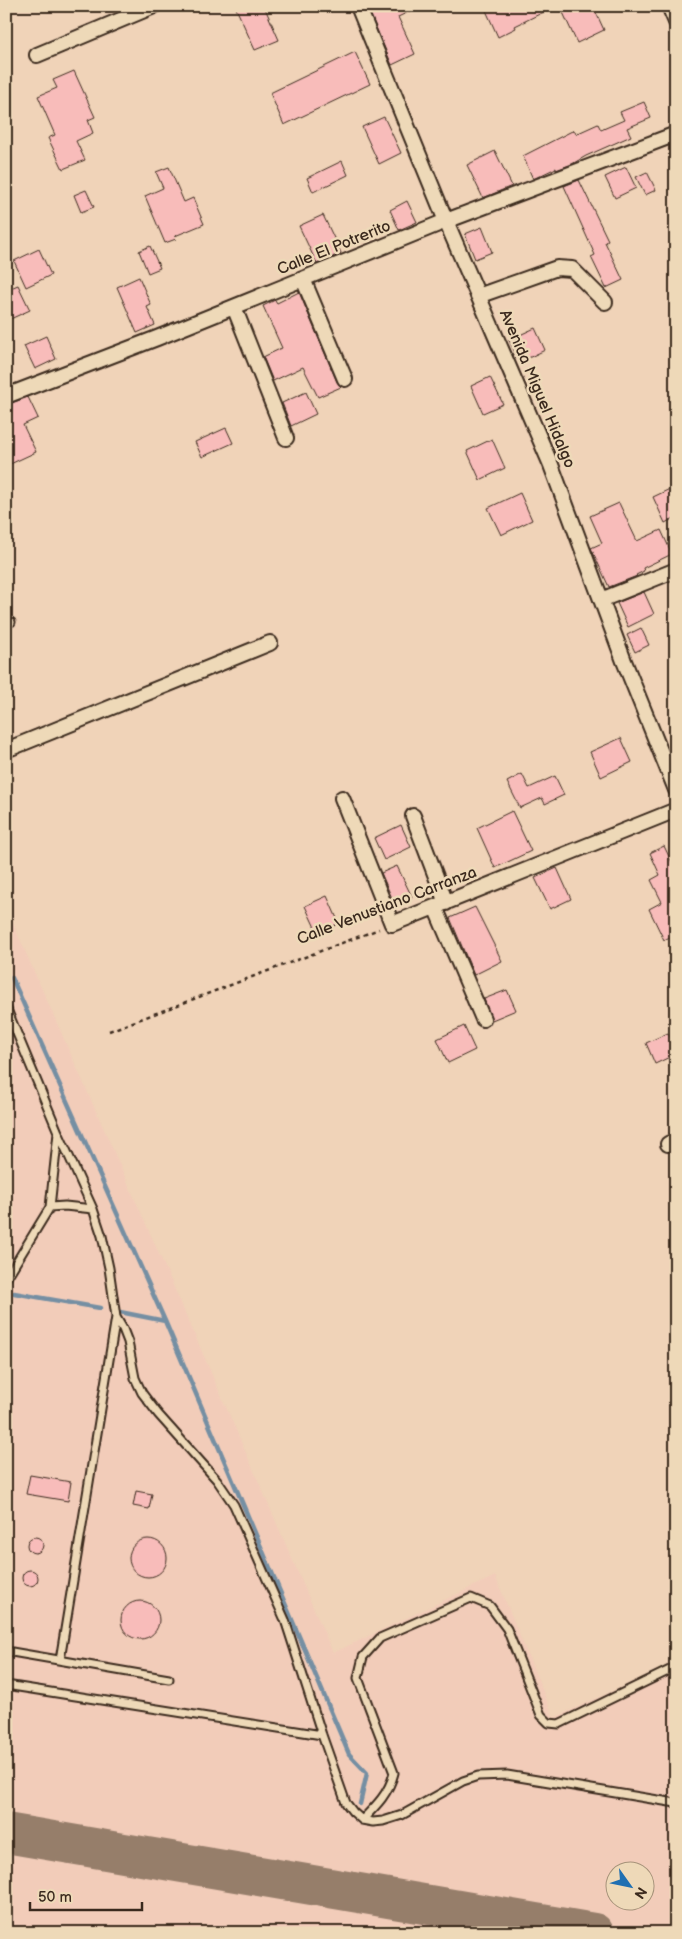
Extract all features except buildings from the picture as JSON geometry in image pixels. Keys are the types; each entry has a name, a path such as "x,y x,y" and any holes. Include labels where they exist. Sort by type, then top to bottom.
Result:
{"street":[{"path":"37,55 154,6"},
{"name":"Avenida Miguel Hidalgo","path":"358,6 446,221 551,465 601,600 676,790"},
{"path":"669,6 676,22"},
{"name":"Calle El Potrerito","path":"6,396 234,308 446,221 676,134"},
{"path":"478,296 557,268 572,269 605,302"},
{"path":"303,279 345,379"},
{"path":"234,308 286,438"},
{"path":"601,600 676,570"},
{"path":"6,750 270,643"},
{"path":"342,798 392,924"},
{"name":"Calle Venustiano Carranza","path":"392,924 676,810"},
{"path":"412,816 441,905 483,1019"}],"lane":[{"path":"6,1007 58,1132 93,1209 102,1236 109,1268 116,1317 60,1660"},
{"path":"6,1279 50,1207 58,1132"},
{"path":"50,1207 65,1206 93,1209"},
{"path":"116,1317 126,1336 135,1378 142,1393 158,1414 217,1480 234,1505 285,1620 346,1803 362,1820 373,1822 402,1815 463,1781 478,1776 507,1775 676,1803"},
{"path":"362,1820 377,1805 390,1787 394,1773 358,1678 364,1657 380,1638 471,1598 490,1606 507,1628 541,1714 550,1723 559,1724 676,1667"},
{"path":"6,1651 169,1679"},
{"path":"6,1685 322,1735"}],"path":[{"name":"Calle Venustiano Carranza","path":"109,1031 392,924"}],"shaded area":[{"path":"6,908 333,1653 495,1576 554,1718 676,1662 676,1933 6,1933"}],"waterway":[{"path":"12,978 165,1321 349,1754 367,1773 360,1804"},
{"path":"14,1293 100,1308"},
{"path":"120,1312 165,1321"},
{"path":"6,1931 15,1933"}],"taxiway":[{"path":"6,1833 594,1933"}]}
